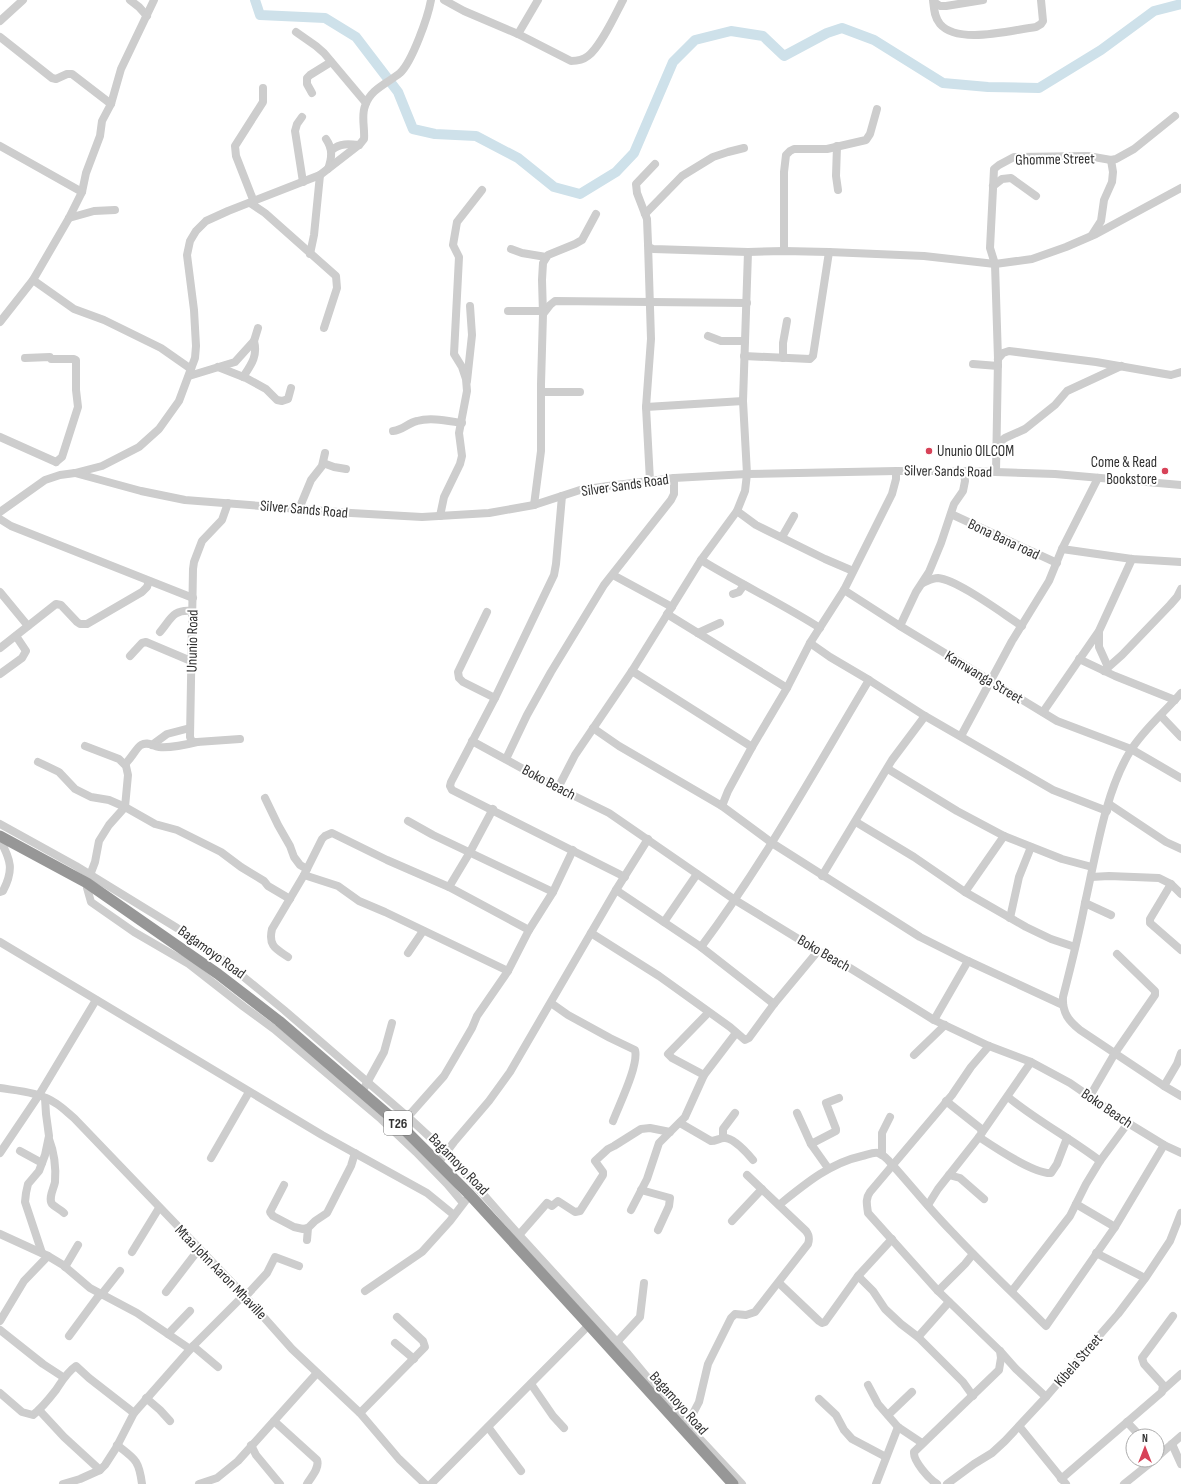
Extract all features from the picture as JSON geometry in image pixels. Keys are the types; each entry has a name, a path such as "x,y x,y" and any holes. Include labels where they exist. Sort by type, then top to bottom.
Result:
{"highway":[{"name":"Bagamoyo Road","path":"0,836 88,879 216,978 279,1021 400,1125 438,1163 466,1199 589,1325 733,1484"}],"street":[{"path":"0,21 23,0"},
{"path":"130,0 147,16"},
{"path":"0,322 33,280 69,218 82,192 86,173 100,136 102,121 111,104 121,69 154,0"},
{"path":"0,512 45,480 60,475 102,466 139,447 159,429 179,401 195,358 196,346 194,310 187,255 190,241 196,231 206,221 320,174 359,145 364,139 363,118 369,96 400,72 406,65 423,29 431,0"},
{"path":"444,0 464,11 518,34 571,61 578,61 588,56 597,46 623,0"},
{"path":"518,34 538,0"},
{"path":"933,1 940,6 946,6 983,0"},
{"path":"933,1 937,19 946,29 957,34 971,35 1036,27 1043,21 1041,0"},
{"path":"296,32 316,46 366,103"},
{"path":"0,37 52,78 56,79 67,74 72,74 111,104"},
{"path":"312,93 307,84 307,78 331,62"},
{"path":"263,88 263,102 235,146 236,156 252,202 336,276 337,288 324,328"},
{"path":"784,250 784,172 786,155 794,149 827,149 866,140 870,134 876,109"},
{"name":"Ghomme Street","path":"996,472 998,363 995,264 990,248 993,173 996,167 1014,157 1088,156 1111,160 1116,159 1134,149 1177,116"},
{"path":"302,117 297,124 295,131 302,182"},
{"path":"326,139 332,150 328,169"},
{"path":"332,150 337,146 345,144 359,145"},
{"path":"0,146 82,192"},
{"path":"837,146 836,176 838,190"},
{"path":"645,214 682,176 713,157 744,148"},
{"path":"1092,236 1101,221 1104,200 1112,182 1113,172 1111,160"},
{"path":"650,481 646,407 651,339 647,219 637,193 636,184 655,164"},
{"path":"310,254 314,234 320,174"},
{"path":"993,186 1007,177 1011,178 1036,196"},
{"path":"648,244 649,247 653,248 748,252 784,250 924,256 995,264 1032,259 1066,247 1092,236 1181,188"},
{"path":"467,387 462,368 454,354 459,258 453,244 457,222 482,190"},
{"path":"69,218 94,211 116,210"},
{"path":"534,505 541,451 543,263 546,257 552,252 562,250 582,240 596,214"},
{"path":"511,249 522,253 546,257"},
{"path":"558,788 575,755 632,671 701,560 737,511 745,491 747,474 743,401 748,252"},
{"path":"744,356 810,359 813,356 829,252"},
{"path":"33,280 74,309 104,320 161,348 190,372 235,362 254,341 258,328"},
{"path":"508,311 543,312 555,301 747,303"},
{"path":"440,516 444,497 460,464 462,456 459,434 467,391 472,335 470,306"},
{"path":"783,358 783,343 788,320"},
{"path":"708,336 721,341 745,341"},
{"path":"243,377 254,359 256,350 254,341"},
{"path":"973,364 998,363 1003,353 1009,351 1121,366 1171,375 1181,372"},
{"path":"26,358 50,357 51,359 76,360 76,390 78,407 62,457 56,462"},
{"path":"997,444 1005,438 1025,429 1055,405 1067,391 1121,366"},
{"path":"218,367 243,377 266,389 277,400 282,401 288,399 291,388"},
{"path":"541,392 580,392"},
{"path":"646,407 743,401"},
{"path":"393,431 400,430 412,422 419,420 445,420 462,423"},
{"path":"0,437 56,462 60,475"},
{"path":"299,509 312,480 321,469 325,453"},
{"path":"323,463 346,469"},
{"path":"722,806 752,747 787,688 810,643 844,590 892,494 896,480 896,471"},
{"path":"900,626 916,592 930,569 956,500 963,491 964,471"},
{"name":"Silver Sands Road","path":"75,473 141,491 185,500 422,517 489,513 534,505 580,490 674,478 747,474 964,471 1055,474 1181,484"},
{"path":"506,759 527,715 551,672 604,585 671,500 674,494 674,478"},
{"path":"961,736 1012,641 1049,581 1062,549 1098,478"},
{"path":"562,496 554,575 495,698 450,786 452,790 493,809 625,876"},
{"name":"Ununio Road","path":"197,742 192,742 191,740 190,728 193,569 202,541 222,520 228,503"},
{"path":"737,511 756,525 853,571"},
{"name":"Bona Bana road","path":"951,514 1057,563"},
{"path":"782,537 794,516"},
{"path":"0,519 11,526 193,598"},
{"path":"1062,549 1132,559 1181,562"},
{"path":"1043,712 1100,631 1132,559"},
{"path":"701,560 820,628"},
{"path":"930,569 938,578"},
{"path":"613,575 669,611 698,633 787,688"},
{"path":"923,582 938,578 962,587 1022,626"},
{"path":"0,648 53,606 59,604 62,605 77,622 80,624 87,624 142,592 147,587 149,581"},
{"path":"733,594 738,593 744,585"},
{"path":"1106,669 1122,655 1170,605 1177,597 1181,589"},
{"name":"Kamwanga Street","path":"844,590 900,626 1057,721 1131,749 1181,778"},
{"path":"0,592 28,626"},
{"path":"160,632 170,618 179,611 192,611"},
{"path":"487,612 458,672 458,675 463,682 495,698"},
{"path":"698,633 720,623"},
{"path":"1100,631 1099,647 1106,669"},
{"path":"0,674 22,658 26,652 16,636"},
{"path":"130,656 142,643 146,642 192,661"},
{"path":"810,643 925,716 1053,790 1108,807 1166,842 1181,849"},
{"path":"1079,659 1106,669 1115,676 1175,700"},
{"path":"632,671 752,747"},
{"path":"700,947 735,900 772,843 869,680"},
{"path":"1181,693 1141,736 1131,749 1122,765 1108,807 1092,867 1091,877 1063,997 1063,1005 1069,1021 1080,1030 1181,1096"},
{"path":"822,876 888,769 925,716"},
{"path":"1161,716 1181,737"},
{"path":"152,745 167,734 190,728"},
{"path":"593,728 619,746 722,806 772,843 822,876 920,936 968,962 1063,1005"},
{"path":"125,764 140,746 147,743 159,747 170,747 197,742 240,739"},
{"name":"Boko Beach","path":"472,742 558,788 609,813 735,900 934,1020 990,1046 1031,1062 1070,1083 1128,1123 1164,1145 1181,1153"},
{"path":"85,746 119,759 125,764 128,770 125,807 109,825 99,841 95,862 88,879"},
{"path":"38,762 59,772 75,789 91,797 109,800 155,824 178,830 221,852 264,881 268,886 290,899"},
{"path":"888,769 957,811 1004,836 1062,859 1092,867"},
{"path":"265,798 290,846 294,857 305,872 338,886 359,901 508,971"},
{"path":"449,887 493,809"},
{"path":"408,821 433,835 553,892"},
{"path":"856,822 914,857 965,892 1010,918 1051,939 1075,947"},
{"path":"0,824 88,879 177,928 223,960 290,1015 408,1117 447,1153 519,1235 617,1342 687,1425 742,1484"},
{"path":"288,957 273,946 270,935 272,929 305,872 322,838 332,833 387,860 449,887 529,930"},
{"path":"965,892 1004,836"},
{"path":"438,1163 489,1101 510,1072 616,890 648,839"},
{"path":"0,840 10,864 10,872 5,887 0,892"},
{"path":"1010,918 1019,877 1031,847"},
{"path":"400,1125 444,1076 472,1028 477,1016 508,971 529,930 553,892 573,850"},
{"path":"664,922 697,874"},
{"path":"1091,877 1150,877 1164,880 1171,884 1181,894"},
{"path":"1171,884 1150,919 1150,923 1181,950"},
{"path":"616,890 700,947 774,1004"},
{"path":"1085,903 1111,914"},
{"path":"408,953 423,931"},
{"path":"592,933 659,976 730,1027 744,1039 748,1039 774,1004 818,951"},
{"path":"0,942 322,1135 427,1193 454,1215"},
{"path":"1090,1096 1115,1053 1155,995 1154,991 1117,954"},
{"path":"934,1020 968,962"},
{"path":"216,978 244,1007 274,1028 381,1119 447,1184 466,1199 450,1221 422,1252 365,1291"},
{"path":"0,1153 42,1097 96,1000"},
{"path":"551,1003 563,1012 635,1050 635,1061 629,1081 613,1121"},
{"path":"704,1075 672,1058 668,1054 708,1012"},
{"path":"362,1092 384,1052 392,1023"},
{"path":"914,1055 945,1025"},
{"path":"631,1210 647,1179 659,1143 680,1123 691,1106 704,1075 736,1033"},
{"path":"990,1046 971,1067 952,1095 870,1192 866,1199 868,1213 938,1291 1046,1397"},
{"path":"1164,1086 1177,1064 1181,1053"},
{"path":"928,1205 938,1189 981,1135 1031,1062"},
{"name":"Mtaa John Aaron Mhaville","path":"0,1088 29,1092 42,1097 58,1104 74,1118 244,1296 292,1349 360,1413 399,1459 425,1484"},
{"path":"211,1158 249,1092"},
{"path":"42,1097 55,1171 51,1203 64,1213"},
{"path":"1008,1097 1028,1114 1067,1138 1100,1162"},
{"path":"811,1144 836,1131 826,1103 839,1098"},
{"path":"946,1101 980,1128 981,1135 1018,1161 1045,1174 1051,1173 1057,1164 1067,1138"},
{"path":"723,1138 723,1129 735,1113"},
{"path":"797,1114 811,1144 828,1168"},
{"path":"882,1155 882,1133 890,1117"},
{"path":"680,1123 711,1141 723,1138 730,1140 740,1147 753,1160"},
{"path":"1012,1291 1058,1234 1070,1216 1086,1184 1128,1123"},
{"path":"519,1235 547,1203 552,1206 558,1201 575,1212 580,1211 603,1175 603,1172 595,1161 608,1149 642,1129 650,1128 670,1132"},
{"path":"45,1254 25,1202 28,1184 39,1171 49,1138"},
{"path":"779,1205 810,1180 828,1168 855,1157 872,1153 882,1155 973,1254 1046,1326 1115,1227 1164,1145"},
{"path":"20,1151 42,1163"},
{"path":"307,1240 308,1228 314,1221 327,1213 351,1166 355,1153"},
{"path":"687,1425 699,1402 708,1364 731,1318 735,1314 746,1315 755,1312 808,1244 809,1235 806,1231 747,1175"},
{"path":"949,1175 960,1178 984,1198"},
{"path":"284,1185 270,1212 273,1216 294,1227 303,1229 308,1228"},
{"path":"732,1220 762,1189"},
{"path":"641,1190 670,1198 669,1206 658,1230"},
{"path":"1076,1204 1115,1227"},
{"path":"132,1252 159,1208"},
{"name":"Kibela Street","path":"947,1484 992,1453 1046,1397 1118,1314 1170,1241 1181,1213"},
{"path":"0,1234 45,1254 65,1267 83,1283 100,1295 137,1313 168,1334 192,1347 218,1367"},
{"path":"779,1283 819,1321 823,1323 826,1321 858,1276 892,1239"},
{"path":"65,1267 78,1245"},
{"path":"166,1292 199,1249"},
{"path":"1096,1253 1145,1278"},
{"path":"0,1321 24,1281 45,1254"},
{"path":"938,1291 973,1254"},
{"path":"64,1484 100,1470 105,1465 134,1413 146,1398 192,1347 267,1273 275,1257 300,1266"},
{"path":"69,1336 120,1271"},
{"path":"858,1276 880,1300 885,1309 918,1337 963,1382 973,1396"},
{"path":"617,1342 640,1317 644,1283"},
{"path":"918,1337 949,1302"},
{"path":"168,1334 190,1311"},
{"path":"1164,1390 1163,1385 1144,1364 1142,1358 1173,1316"},
{"path":"360,1413 425,1347 423,1341 397,1317"},
{"path":"431,1484 589,1325"},
{"path":"0,1330 43,1364 64,1377"},
{"path":"395,1343 414,1359"},
{"path":"999,1370 1001,1358 1000,1351"},
{"path":"0,1393 17,1408 27,1414 33,1415 40,1410 64,1377 76,1366 88,1378 134,1413"},
{"path":"937,1484 932,1481 914,1458 916,1449 999,1370 1006,1368 1016,1369"},
{"path":"200,1484 217,1478 238,1461 317,1373"},
{"path":"1019,1426 1064,1481 1181,1374"},
{"path":"531,1384 564,1428"},
{"path":"868,1385 878,1404 898,1427 922,1443"},
{"path":"888,1415 912,1392"},
{"path":"146,1398 170,1421"},
{"path":"819,1399 836,1415 844,1430 852,1439 886,1457"},
{"path":"40,1410 64,1437 100,1470"},
{"path":"274,1421 317,1460 317,1468 307,1484"},
{"path":"1127,1422 1133,1428"},
{"path":"488,1427 521,1471"},
{"path":"876,1484 898,1427"},
{"path":"1165,1450 1181,1436"},
{"path":"1172,1444 1181,1464"},
{"path":"117,1445 138,1463 142,1484"},
{"path":"251,1445 256,1455 280,1484"},
{"path":"1124,1484 1144,1468"}],"waterway":[{"path":"255,0 260,15 325,18 356,37 398,92 413,129 435,134 476,136 518,158 554,187 580,194 616,172 634,153 673,62 695,40 731,31 763,36 784,56 827,33 842,28 874,40 943,83 988,87 1039,88 1101,50 1154,11 1181,4"}],"place":[{"name":"Ununio OILCOM","path":"929,451"},
{"name":"Come & Read Bookstore","path":"1165,471"}]}
